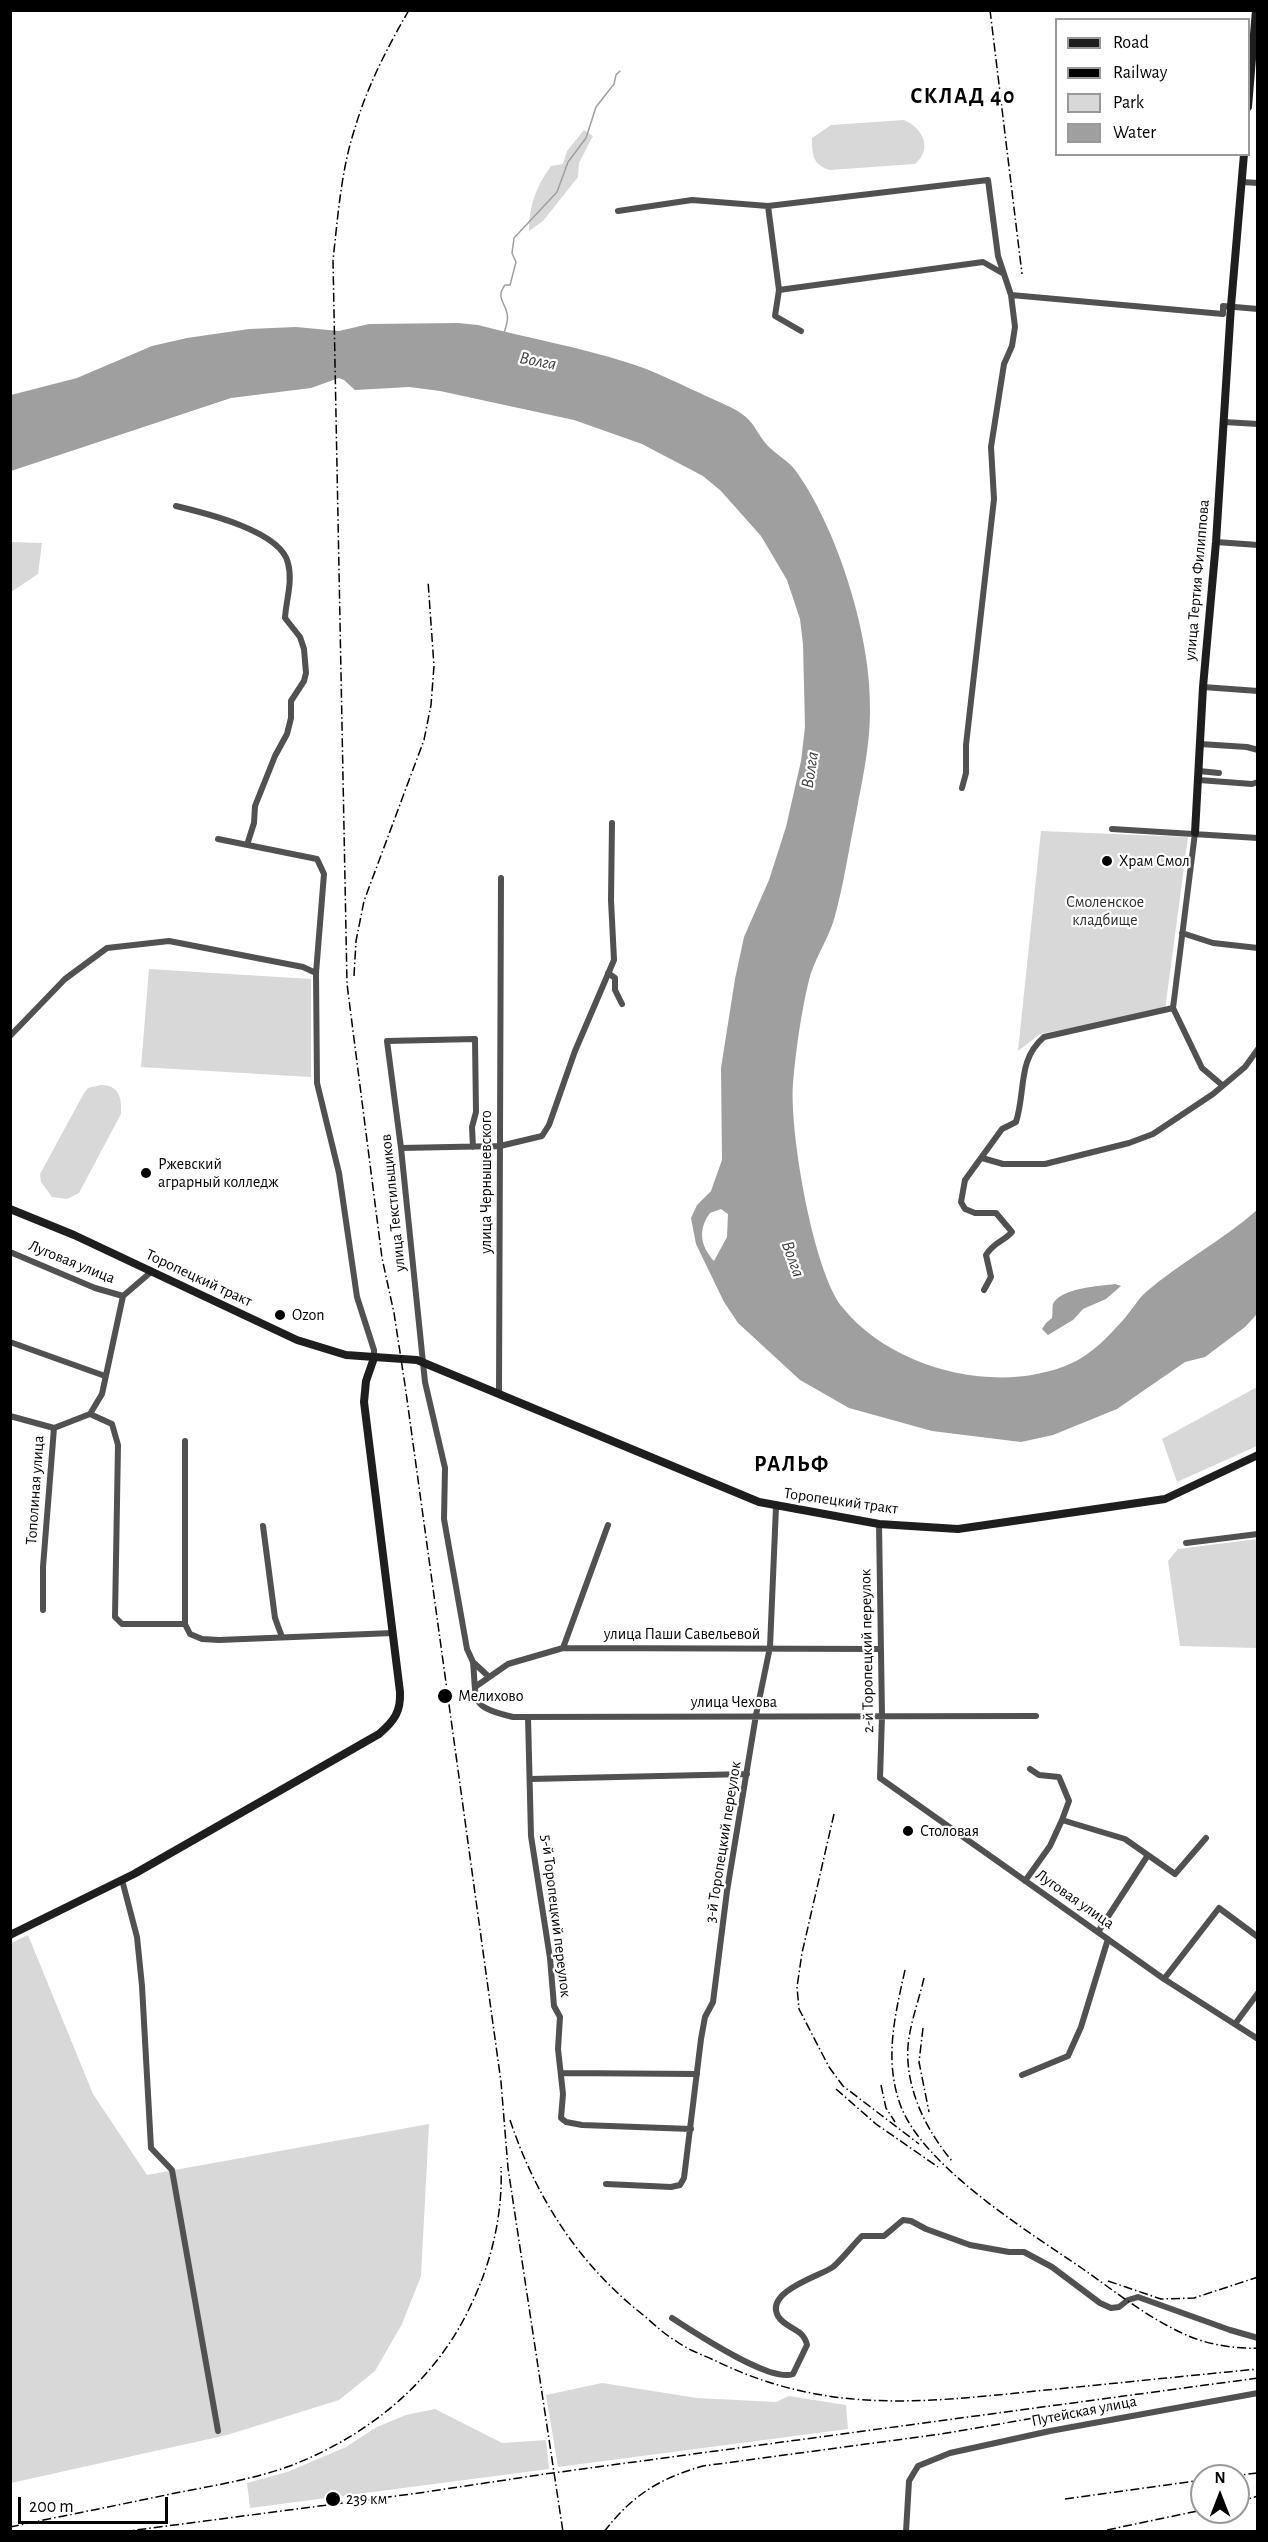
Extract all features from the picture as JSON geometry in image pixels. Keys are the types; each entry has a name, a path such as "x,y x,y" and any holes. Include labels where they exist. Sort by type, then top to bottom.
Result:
{"street":[{"path":"1250,96 1255,67 1256,10"},
{"name":"улица Тертия Филиппова","path":"1173,1008 1196,833 1203,687 1224,422 1229,306 1244,156"},
{"path":"618,212 692,200 768,206 988,180 998,255 1011,295 1015,327 1012,346 1004,364 990,447 994,499 966,745 966,773 962,788"},
{"path":"1242,182 1257,183"},
{"path":"768,206 779,290 775,316 801,331"},
{"path":"779,290 983,262 1004,274"},
{"path":"1011,295 1223,314 1223,306 1257,309"},
{"path":"1224,422 1257,424"},
{"path":"176,506 216,518 265,537 279,547 288,560 290,577 285,618 300,637 304,649 306,673 304,681 291,701 291,718 287,734 275,756 255,806 254,823 247,845"},
{"path":"1216,542 1257,545"},
{"path":"1203,687 1257,691"},
{"path":"1200,744 1247,747 1257,750"},
{"path":"1199,775 1219,773"},
{"path":"1199,775 1252,784 1257,782"},
{"path":"401,1148 500,1146 542,1136 549,1125 575,1051 615,960 611,900 612,823"},
{"path":"1112,829 1257,838"},
{"path":"10,1935 122,1880 370,1739 390,1725 400,1706 364,1402 366,1381 374,1358 374,1350 357,1297 339,1173 317,1083 316,973 324,874 317,859 218,839"},
{"name":"улица Чернышевского","path":"500,1394 499,971 501,878"},
{"path":"1182,933 1214,943 1257,948"},
{"path":"10,1036 65,979 106,948 169,941 303,967 316,973"},
{"path":"608,973 615,978 615,990 622,1004"},
{"path":"984,1290 991,1277 986,1255 993,1244 1007,1238 1012,1232 996,1214 975,1213 965,1209 960,1202 965,1180 1002,1129 1016,1122 1021,1105 1027,1059 1034,1046 1044,1037 1173,1008 1202,1068 1222,1085"},
{"name":"улица Текстильщиков","path":"423,1362 401,1148 387,1041 475,1039 476,1112 472,1127 473,1147"},
{"path":"982,1158 1003,1164 1045,1164 1129,1143 1153,1134 1213,1094 1245,1067 1257,1049"},
{"name":"Торопецкий тракт","path":"10,1209 297,1340 346,1355 400,1358 423,1362 759,1502 776,1507 879,1524 958,1529 1165,1499 1257,1455"},
{"name":"Луговая улица","path":"10,1252 95,1288 123,1296"},
{"path":"151,1272 123,1296 102,1394 90,1414 112,1424 118,1444 115,1617 122,1624 185,1624"},
{"path":"10,1342 105,1376"},
{"path":"423,1362 429,1400 445,1468 444,1519 461,1621 467,1649 473,1662 488,1676"},
{"name":"Тополиная улица","path":"43,1610 43,1567 54,1428 90,1414"},
{"path":"10,1416 54,1428"},
{"path":"185,1441 185,1624 190,1634 202,1639 393,1633"},
{"name":"3-й Торопецкий переулок","path":"606,2184 670,2187 680,2185 684,2178 705,2017 713,2002 727,1891 756,1715 770,1647 776,1507"},
{"name":"2-й Торопецкий переулок","path":"879,1524 882,1716 880,1778"},
{"path":"563,1648 608,1525"},
{"path":"263,1526 275,1618 282,1637"},
{"path":"1186,1544 1257,1534"},
{"name":"улица Паши Савельевой","path":"476,1687 488,1676 508,1664 563,1648 880,1648"},
{"name":"улица Чехова","path":"473,1662 475,1699 484,1708 513,1717 1036,1716"},
{"name":"5-й Торопецкий переулок","path":"528,1717 531,1836 550,1958 554,2006 560,2017 558,2049 562,2073 561,2118 566,2122 582,2125 691,2129"},
{"path":"1025,1881 1050,1846 1069,1801 1059,1777 1039,1774 1030,1769"},
{"path":"531,1779 747,1774"},
{"name":"Луговая улица","path":"880,1778 1164,1979 1257,2039"},
{"path":"1062,1820 1125,1839 1175,1874 1206,1838"},
{"path":"1098,1932 1148,1855"},
{"path":"122,1880 137,1937 151,2148 172,2170 218,2431"},
{"path":"1164,1979 1219,1908 1257,1937"},
{"path":"1022,2075 1068,2056 1081,2027 1108,1939"},
{"path":"1235,2024 1257,1993"},
{"path":"562,2073 698,2074"},
{"path":"672,2318 746,2362 788,2376 794,2374 807,2345 800,2331 779,2318 776,2313 784,2294 803,2280 831,2269 862,2236 884,2236 903,2220 911,2221 970,2245 1009,2252 1024,2252 1052,2267 1100,2303 1111,2308 1119,2307 1128,2300 1138,2297 1257,2338"},
{"name":"Путейская улица","path":"906,2532 909,2481 918,2466 950,2453 1257,2393"}],"green space":[{"path":"904,120 921,133 923,139 924,152 915,164 830,170 820,165 815,158 812,138 831,125"},
{"path":"584,130 593,136 579,163 578,177 543,221 529,231 532,205 541,181 551,166 563,164 567,151"},
{"path":"11,542 42,543 38,574 11,592"},
{"name":"Смоленское кладбище","path":"1041,831 1188,837 1165,1010 1040,1034 1018,1051"},
{"path":"149,969 311,979 311,1077 141,1067"},
{"path":"101,1085 116,1090 120,1098 121,1114 79,1193 67,1199 52,1197 41,1182 40,1174 84,1093 88,1088"},
{"path":"1257,1387 1257,1446 1177,1482 1162,1439"},
{"path":"1257,1539 1257,1648 1180,1646 1168,1561 1178,1549"},
{"path":"28,1935 93,2094 147,2175 429,2124 421,2276 402,2324 375,2371 339,2400 227,2435 11,2483 11,1943"},
{"path":"602,2383 697,2398 776,2402 789,2396 846,2405 848,2429 558,2467 546,2395"},
{"path":"435,2409 502,2443 546,2440 549,2469 250,2508 247,2483 287,2472 344,2448 377,2427 406,2415"}],"water":[{"name":"Волга","path":"458,323 478,325 591,352 656,373 730,407 746,417 767,445 795,469 827,526 850,588 859,621 869,684 870,725 863,776 838,904 809,980 799,1031 793,1104 799,1165 813,1234 832,1290 843,1308 864,1330 918,1361 949,1371 981,1376 1013,1377 1044,1373 1072,1363 1094,1349 1119,1325 1146,1292 1257,1210 1257,1314 1245,1327 1205,1357 1185,1362 1117,1409 1053,1435 1021,1442 932,1431 849,1408 800,1380 738,1323 724,1302 696,1244 691,1218 697,1205 711,1191 722,1160 721,1068 735,979 744,937 769,880 786,827 801,761 805,727 803,644 800,619 787,580 761,536 721,491 703,476 642,444 574,420 440,391 409,387 355,390 339,378 311,388 231,398 11,471 11,395 77,378 152,346 187,338 249,329 296,327 339,331 369,324","holes":["721,1209 728,1214 727,1237 714,1261 703,1243 702,1231 710,1213"]},
{"path":"1115,1284 1121,1286 1106,1299 1083,1309 1073,1320 1048,1335 1042,1329 1052,1318 1053,1304 1064,1294"}],"waterway":[{"path":"504,333 508,316 501,293 505,285 510,285 516,262 512,253 514,238 557,192 568,162 586,138 596,107 614,84 616,75 620,71"}],"railway":[{"path":"409,10 378,68 365,98 350,144 338,210 333,260 347,984 382,1258 394,1313 405,1385 501,2082 508,2168 563,2532"},
{"path":"990,10 1022,274"},
{"path":"354,976 356,941 364,901 424,740 431,705 434,666 428,581"},
{"path":"834,1814 802,1953 797,1987 799,2009 829,2067 843,2086 919,2144"},
{"path":"905,1970 893,2037 895,2087 900,2104 912,2127 930,2151 953,2174 1007,2217 1149,2315 1199,2340 1224,2346 1258,2348"},
{"path":"924,1978 909,2037 910,2077 919,2108 934,2136 952,2161"},
{"path":"923,2028 919,2062 929,2112"},
{"path":"881,2085 886,2108 895,2122"},
{"path":"836,2089 876,2124 938,2167"},
{"path":"510,2120 520,2148 545,2200 577,2248 615,2291 685,2347 756,2378 796,2390 835,2397 913,2401 1258,2369"},
{"path":"10,2527 264,2474 323,2452 374,2421 398,2402 438,2359 456,2334 470,2307 490,2256 498,2221 501,2167"},
{"path":"1108,2281 1161,2299 1194,2298 1258,2277"},
{"path":"121,2532 1258,2378"},
{"path":"604,2532 636,2498 673,2476 703,2466 941,2434 1087,2409"},
{"path":"1250,2474 1258,2473"},
{"path":"1065,2499 1190,2482"},
{"path":"1250,2498 1258,2496"},
{"path":"1107,2530 1190,2513"}],"place":[{"name":"Храм Смол","path":"1107,861"},
{"name":"Ржевский аграрный колледж","path":"146,1173"},
{"name":"Ozon","path":"280,1315"},
{"name":"Мелихово","path":"445,1696"},
{"name":"Столовая","path":"908,1831"},
{"name":"239 км","path":"333,2499"}],"district":[{"name":"СКЛАД 40","path":"963,96"},
{"name":"РАЛЬФ","path":"792,1464"}]}
